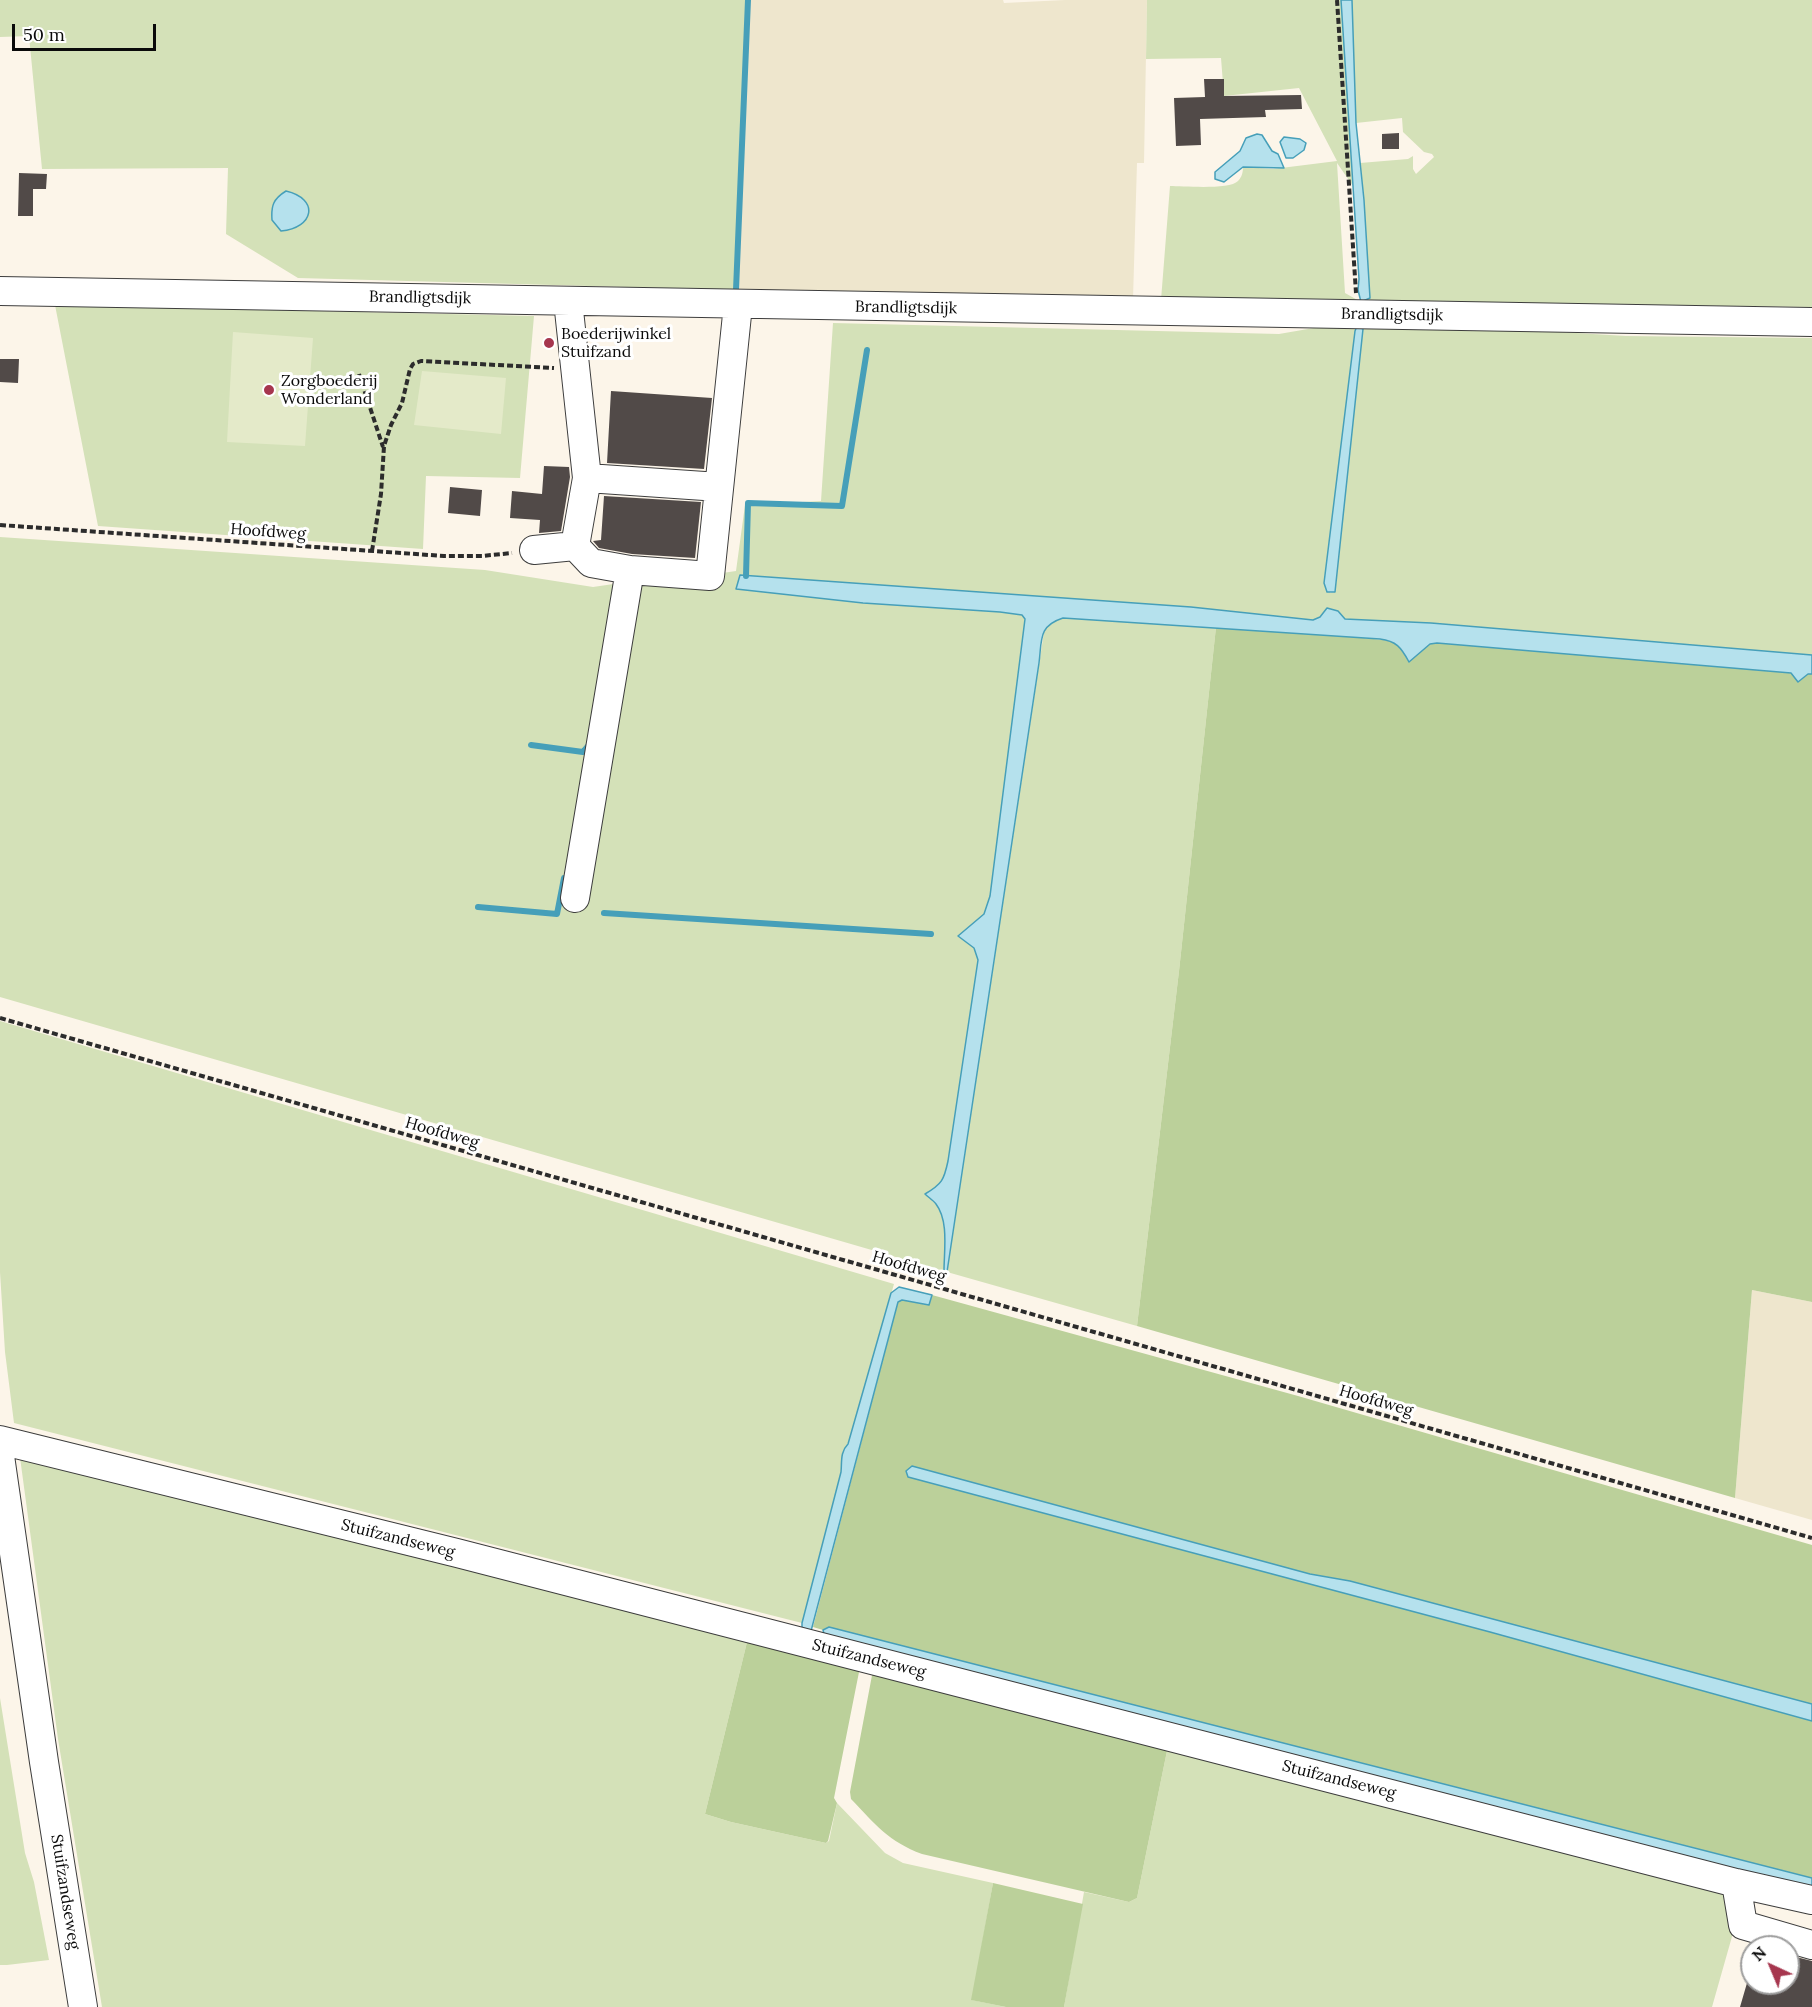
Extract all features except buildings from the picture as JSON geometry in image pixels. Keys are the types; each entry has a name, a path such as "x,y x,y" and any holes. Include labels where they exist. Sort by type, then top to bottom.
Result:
{"street":[{"name":"Brandligtsdijk","path":"0,291 1812,322"},
{"path":"568,301 587,478 575,546"},
{"path":"575,546 591,563 630,570 710,576 738,305"},
{"path":"587,478 719,487"},
{"path":"534,550 575,546"},
{"path":"575,898 630,570"},
{"name":"Stuifzandseweg","path":"0,1440 469,1556 1812,1900"},
{"name":"Stuifzandseweg","path":"0,1456 42,1750 83,2007"},
{"path":"1736,1882 1743,1925 1812,1945"}],"path":[{"path":"1337,0 1357,314"},
{"path":"372,551 381,494 383,448 402,404 413,364 420,361 575,369"},
{"path":"359,375 383,448"},
{"name":"Hoofdweg","path":"0,525 372,551 482,556 534,550"},
{"name":"Hoofdweg","path":"0,1018 1812,1538"}],"shaded area":[{"path":"748,0 1003,0 1004,3 1147,0 1144,163 1137,163 1133,299 736,290"},
{"path":"1752,1290 1812,1302 1812,1520 1735,1498"}],"green space":[{"path":"0,0 748,0 736,290 298,278 226,234 228,168 42,169 29,36 0,37"},
{"path":"1147,0 1341,0 1353,186 1337,163 1345,293 1361,302 1370,298 1360,163 1408,159 1413,156 1413,169 1416,174 1434,157 1424,152 1403,132 1402,118 1356,123 1351,0 1812,0 1812,307 1361,304 1161,300 1170,186 1226,186 1238,181 1243,167 1273,169 1337,161 1299,88 1224,96 1221,58 1146,59"},
{"path":"55,305 534,316 520,478 426,476 423,549 98,526"},
{"path":"1360,320 1626,336 1812,338 1812,655 1431,623 1345,619 1338,611 1313,620 1191,607 1027,596 1022,615 1025,619 990,896 984,914 958,936 975,948 978,960 948,1161 944,1179 936,1188 944,1229 944,1271 0,997 0,537 485,570 593,587 634,581 661,582 736,571 745,505 821,501 833,323 1279,334","holes":["1363,329 1335,592 1330,593","741,575 1003,594 999,612 863,603 737,589"]},
{"name":"Zorgboederij Wonderland","path":"233,332 313,338 305,446 227,442"},
{"path":"422,371 506,378 501,434 414,425"},
{"path":"1063,618 1216,627 1179,971 1137,1326 947,1272 1044,632 1050,622"},
{"path":"1216,627 1393,641 1401,648 1409,661 1430,644 1437,643 1791,673 1798,682 1808,674 1812,674 1812,1302 1752,1290 1735,1498 1137,1326 1179,971"},
{"path":"0,1021 894,1284 848,1444 843,1454 841,1472 802,1623 14,1423 5,1352 0,1272"},
{"path":"932,1295 1298,1396 1812,1545 1812,1704 1350,1581 1310,1574 909,1477 1490,1632 1812,1721 1812,1878 829,1627 823,1630 813,1627 898,1302 902,1300 928,1305"},
{"path":"19,1450 748,1638 705,1814 826,1843 829,1841 837,1803 885,1853 903,1863 993,1883 972,2000 1006,2007 102,2007 58,1739"},
{"path":"748,1638 860,1667 834,1798 837,1803 826,1843 705,1814"},
{"path":"873,1670 1168,1746 1137,1898 1129,1902 922,1854 891,1838 851,1799 850,1792"},
{"path":"0,1698 25,1853 34,1882 49,1960 7,1965 0,1965"},
{"path":"1168,1746 1725,1888 1733,1933 1712,2007 1064,2007 1084,1892 1129,1902 1137,1898"},
{"path":"993,1883 1083,1904 1064,2007 1006,2007 971,2000"}],"water":[{"path":"1341,0 1352,0 1356,123 1364,200 1370,298 1361,302 1358,290"},
{"path":"1257,134 1262,135 1272,151 1278,154 1284,168 1243,167 1224,182 1215,179 1215,172 1240,151 1246,138"},
{"path":"1284,137 1300,139 1306,143 1304,150 1293,158 1286,158 1280,142"},
{"path":"286,191 304,200 309,213 300,225 281,231 272,220 272,211 278,197"},
{"path":"1357,326 1363,329 1335,592 1327,592 1324,583"},
{"path":"740,575 1191,607 1313,620 1320,617 1327,608 1338,611 1345,619 1431,623 1812,655 1812,674 1808,674 1798,682 1791,673 1437,643 1430,644 1409,662 1398,646 1380,639 1063,618 1049,625 1041,641 947,1272 944,1271 943,1219 936,1204 925,1194 941,1181 948,1161 978,960 974,948 958,936 984,914 990,896 1025,619 1022,615 1000,612 863,603 736,589"},
{"path":"899,1287 932,1295 929,1305 902,1300 898,1302 811,1631 802,1628 802,1623 841,1472 843,1454 848,1444 891,1293"},
{"path":"912,1466 1310,1574 1350,1581 1812,1704 1812,1721 1490,1632 908,1477 906,1471"},
{"path":"829,1627 1812,1878 1812,1890 824,1634 823,1630"}],"waterway":[{"path":"736,290 748,0"},
{"path":"746,576 748,503 842,506 867,350"},
{"path":"531,745 583,752 589,745"},
{"path":"478,907 557,914 564,878"},
{"path":"604,913 931,934"}],"place":[{"name":"Boederijwinkel Stuifzand","path":"549,343"},
{"name":"Zorgboederij Wonderland","path":"269,390"}]}
